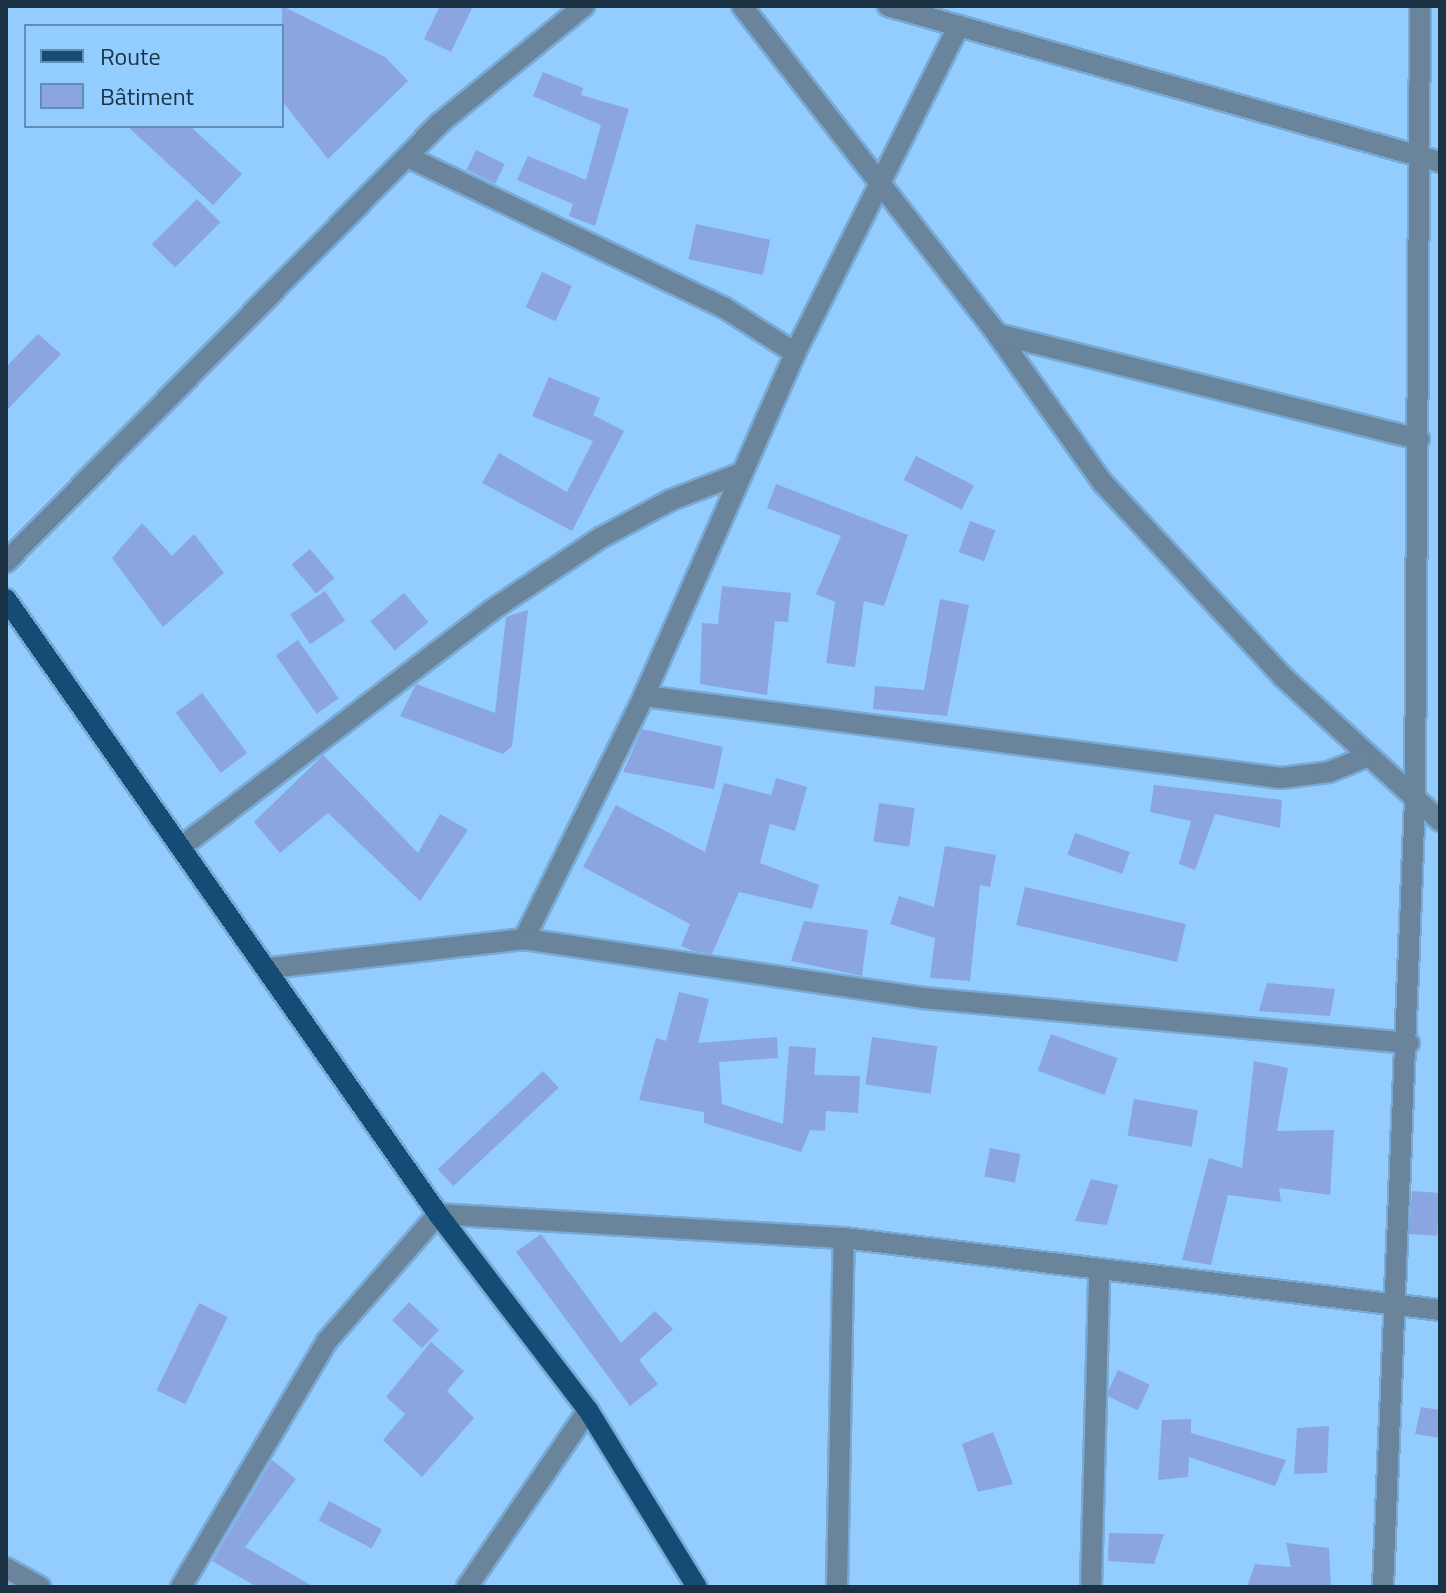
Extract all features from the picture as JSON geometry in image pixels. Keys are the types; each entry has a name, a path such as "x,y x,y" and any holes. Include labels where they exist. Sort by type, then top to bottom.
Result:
{"main road":[{"path":"6,599 270,968 438,1214 588,1410 697,1587"}],"street":[{"path":"6,562 495,73 584,6"},
{"path":"742,6 997,334 1103,483 1366,757 1440,821"},
{"path":"888,6 1430,161"},
{"path":"1383,1587 1409,1043 1419,439 1430,161 1420,6"},
{"path":"524,939 644,696 739,474 795,353 878,182 959,26"},
{"path":"408,157 723,307 795,353"},
{"path":"997,334 1419,439"},
{"path":"181,847 492,610 630,522 739,474"},
{"path":"644,696 1281,778 1329,772 1366,757"},
{"path":"270,968 524,939 923,998 1409,1043"},
{"path":"181,1587 327,1341 438,1214 844,1238 1099,1272 1440,1310"},
{"path":"837,1587 844,1238"},
{"path":"1091,1587 1099,1272"},
{"path":"467,1587 588,1410"},
{"path":"6,1568 40,1587"}],"building":[{"path":"282,6 385,57 408,81 328,159 284,104"},
{"path":"440,6 473,6 451,52 424,39"},
{"path":"543,72 583,88 581,95 629,109 595,226 569,216 573,204 517,180 528,156 586,180 601,125 533,96"},
{"path":"129,128 192,128 242,174 213,205"},
{"path":"476,150 505,164 495,184 466,170"},
{"path":"197,199 220,222 175,268 152,244"},
{"path":"696,224 770,240 763,275 689,259"},
{"path":"542,272 572,286 555,321 526,307"},
{"path":"38,334 61,354 6,411 6,367"},
{"path":"549,377 600,398 593,415 624,431 572,531 482,483 499,453 567,492 593,441 532,416"},
{"path":"916,456 974,486 962,510 904,480"},
{"path":"776,484 908,535 884,606 864,601 855,667 826,663 835,602 816,594 841,536 767,508"},
{"path":"970,521 995,530 984,561 959,552"},
{"path":"142,523 172,556 194,534 224,573 163,627 112,558"},
{"path":"310,549 334,578 316,594 292,564"},
{"path":"722,586 791,593 788,622 775,621 767,695 700,684 702,623 718,624"},
{"path":"325,591 345,621 310,644 290,614"},
{"path":"404,593 428,622 395,650 370,621"},
{"path":"940,599 969,605 947,716 873,709 875,686 924,690"},
{"path":"528,610 512,746 503,754 400,716 416,684 495,713 506,617"},
{"path":"298,640 339,698 317,714 276,655"},
{"path":"202,693 247,753 221,773 176,713"},
{"path":"642,729 723,747 714,789 623,772"},
{"path":"323,755 418,853 440,814 468,830 420,901 328,813 280,853 254,822"},
{"path":"776,778 807,787 795,831 770,824 760,863 819,885 812,909 739,892 712,954 693,951 681,946 690,924 583,867 616,805 705,852 724,783 771,795"},
{"path":"1154,785 1282,800 1280,828 1215,814 1195,870 1179,864 1191,821 1150,812"},
{"path":"879,803 915,808 909,847 874,842"},
{"path":"1075,833 1130,852 1122,874 1068,855"},
{"path":"945,846 996,855 990,887 980,885 970,981 930,978 935,938 890,924 899,896 934,907"},
{"path":"1025,887 1186,924 1177,962 1016,925"},
{"path":"804,921 868,930 862,976 791,961"},
{"path":"1267,983 1335,989 1330,1016 1259,1011"},
{"path":"679,992 709,999 698,1043 777,1037 778,1058 719,1062 722,1104 783,1124 789,1046 816,1048 814,1075 860,1076 858,1113 826,1111 825,1131 810,1130 801,1152 704,1123 704,1112 639,1100 656,1038 666,1041"},
{"path":"1051,1034 1118,1058 1104,1095 1038,1071"},
{"path":"872,1037 937,1046 931,1094 865,1085"},
{"path":"1254,1061 1288,1068 1277,1131 1334,1130 1330,1195 1279,1188 1281,1202 1228,1195 1211,1265 1182,1260 1209,1158 1242,1168"},
{"path":"543,1071 559,1088 453,1186 438,1169"},
{"path":"1134,1099 1198,1110 1192,1147 1128,1135"},
{"path":"990,1148 1020,1154 1015,1182 984,1176"},
{"path":"1091,1179 1118,1185 1107,1225 1075,1221"},
{"path":"1412,1191 1440,1193 1437,1236 1409,1234"},
{"path":"541,1234 621,1343 655,1311 673,1329 639,1360 658,1384 630,1406 516,1252"},
{"path":"409,1302 439,1330 422,1348 392,1320"},
{"path":"199,1303 228,1317 185,1404 156,1390"},
{"path":"431,1342 464,1371 447,1391 474,1418 422,1477 383,1440 405,1414 386,1397"},
{"path":"1118,1370 1150,1385 1138,1410 1106,1395"},
{"path":"1421,1407 1440,1410 1440,1438 1415,1434"},
{"path":"1191,1419 1191,1433 1286,1460 1275,1486 1189,1457 1188,1477 1158,1480 1162,1420"},
{"path":"1329,1426 1327,1473 1294,1474 1297,1428"},
{"path":"993,1432 1013,1484 978,1492 962,1444"},
{"path":"272,1460 296,1479 245,1547 314,1587 257,1587 212,1561"},
{"path":"329,1501 382,1529 372,1549 319,1520"},
{"path":"1109,1533 1164,1534 1154,1564 1108,1561"},
{"path":"1286,1543 1329,1548 1331,1587 1247,1587 1255,1564 1291,1567"}]}
